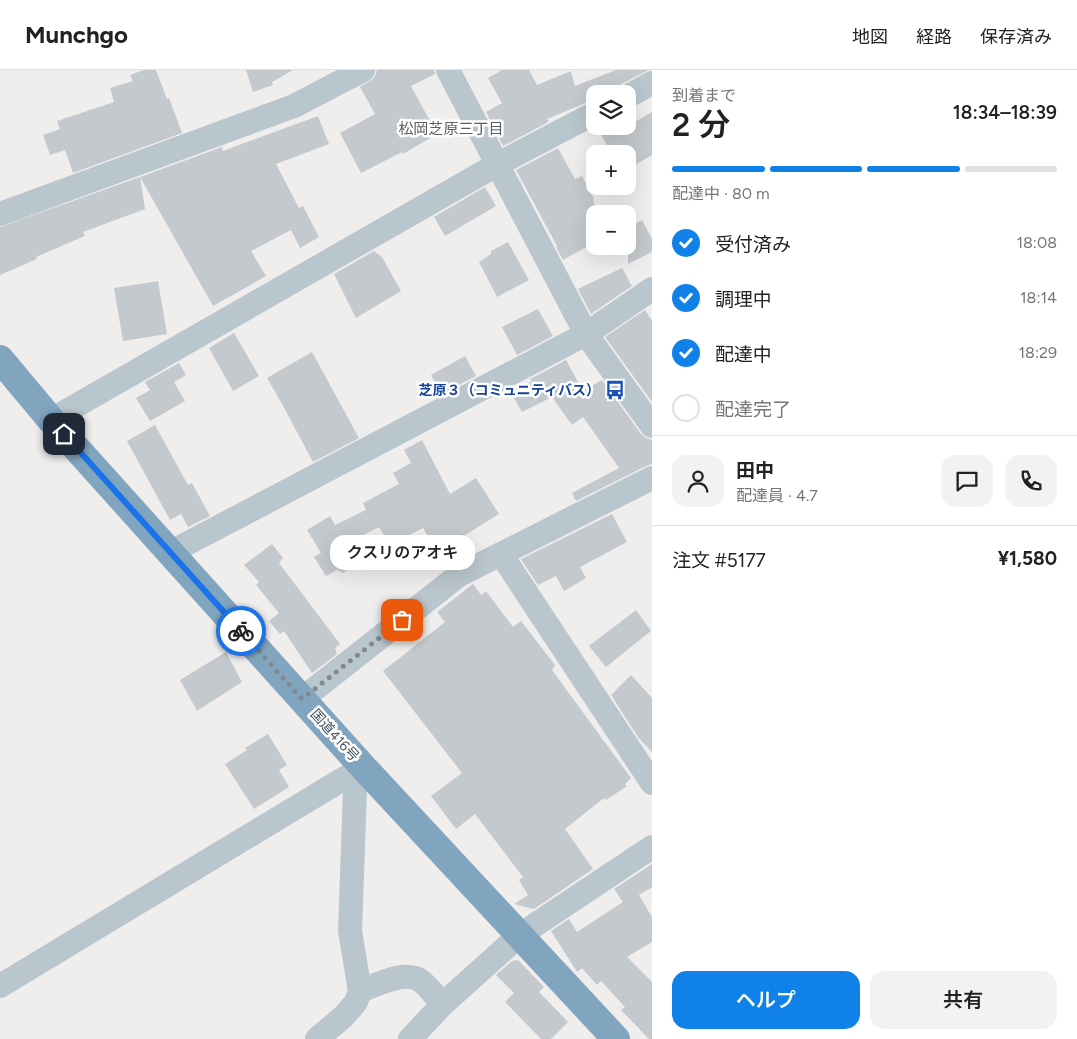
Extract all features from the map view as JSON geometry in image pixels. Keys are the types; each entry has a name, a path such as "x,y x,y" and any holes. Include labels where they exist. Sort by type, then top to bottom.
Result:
{"highway":[{"name":"国道416号","path":"0,359 51,420 363,767 616,1039"}],"street":[{"path":"0,214 294,106 363,70"},
{"path":"448,70 586,334 652,426"},
{"path":"636,92 652,83"},
{"path":"51,420 498,164 586,118"},
{"path":"171,552 586,334 652,290"},
{"path":"302,699 459,575 652,478"},
{"path":"501,554 652,783"},
{"path":"0,986 363,767"},
{"path":"317,1039 344,1016 356,1002 360,991 350,931 355,790 363,767"},
{"path":"410,1039 443,1004 520,936 652,847"},
{"path":"360,991 401,976 413,976 421,981 443,1004"}],"building":[{"path":"144,70 156,70 182,133 73,173 65,150 50,155 43,135 60,129 57,121 114,102 110,88 133,81 130,75"},
{"path":"246,70 293,70 272,82 273,85 253,92"},
{"path":"377,70 434,70 435,74 411,86 437,134 403,154 402,152 361,173 340,133 375,114 360,87 374,78"},
{"path":"502,70 529,70 537,85 571,71 575,86 616,70 649,70 620,85 586,85 586,103 547,119 549,121 545,124 503,146 486,112 502,103 488,78"},
{"path":"652,112 652,155 636,164 636,145 607,145 601,135 636,135 636,121"},
{"path":"318,116 329,144 276,164 299,208 303,206 319,237 300,248 291,230 251,251 266,276 213,306 140,177 222,147 223,151"},
{"path":"558,148 575,179 582,176 586,184 586,195 592,195 594,199 595,205 586,205 586,247 563,260 516,170"},
{"path":"140,177 145,209 83,232 85,236 0,275 0,227"},
{"path":"485,187 496,206 445,236 434,217"},
{"path":"642,220 652,239 652,252 628,264 628,255 636,255 636,223"},
{"path":"508,242 529,280 497,297 479,262 491,254 491,251"},
{"path":"374,251 382,257 401,291 356,318 334,274"},
{"path":"622,268 632,286 591,314 578,289"},
{"path":"158,281 167,334 123,341 114,288"},
{"path":"538,309 553,336 517,355 502,327"},
{"path":"645,310 652,321 652,402 605,337"},
{"path":"234,333 259,376 233,391 209,348"},
{"path":"312,352 359,438 313,462 267,378"},
{"path":"465,356 476,376 442,394 431,375"},
{"path":"566,360 583,391 602,380 641,434 652,440 652,464 576,501 572,493 619,468 583,417 572,425 552,397 522,412 511,393 532,381 530,379"},
{"path":"179,363 186,375 174,382 185,401 150,421 136,398 150,390 145,382"},
{"path":"155,425 188,485 192,483 210,516 188,527 181,514 170,520 127,441"},
{"path":"422,440 450,494 476,478 499,514 462,537 468,547 444,562 423,528 390,545 379,527 346,544 358,563 343,573 337,570 326,576 314,557 321,553 307,530 330,516 335,525 366,510 363,503 399,484 393,473 411,463 404,450"},
{"path":"612,514 627,542 580,567 586,578 564,591 556,576 538,585 521,559"},
{"path":"272,544 283,558 279,563 340,644 335,648 337,654 312,673 284,631 280,634 269,621 279,613 256,585 259,582 244,565"},
{"path":"473,584 481,595 486,591 513,627 521,621 555,665 552,670 631,778 625,784 627,786 606,800 604,798 565,829 593,869 534,909 514,904 528,895 519,880 523,877 475,814 456,829 431,796 462,773 383,671 445,622 437,612"},
{"path":"636,610 651,631 606,667 589,646"},
{"path":"226,652 242,682 197,711 180,680"},
{"path":"631,675 652,698 652,752 638,737 611,695"},
{"path":"268,734 287,765 279,770 289,787 254,809 225,764 247,750 245,748"},
{"path":"652,864 652,887 639,895 652,917 652,942 627,957 652,982 652,1039 649,1039 621,1010 625,1007 601,981 597,985 582,968 577,972 551,931 569,919 577,932 623,902 614,889"},
{"path":"518,960 544,987 539,992 568,1022 551,1039 541,1039 505,1002 514,993 496,975 512,961"}],"way so far":[{"path":"241,631 302,699 402,620"}],"place":[{"name":"芝原３（コミュニティバス）","path":"615,390"},
{"name":"クスリのアオキ","path":"402,620"}],"district":[{"name":"松岡芝原三丁目","path":"451,129"}],"route":[{"path":"64,434 241,631"}]}
